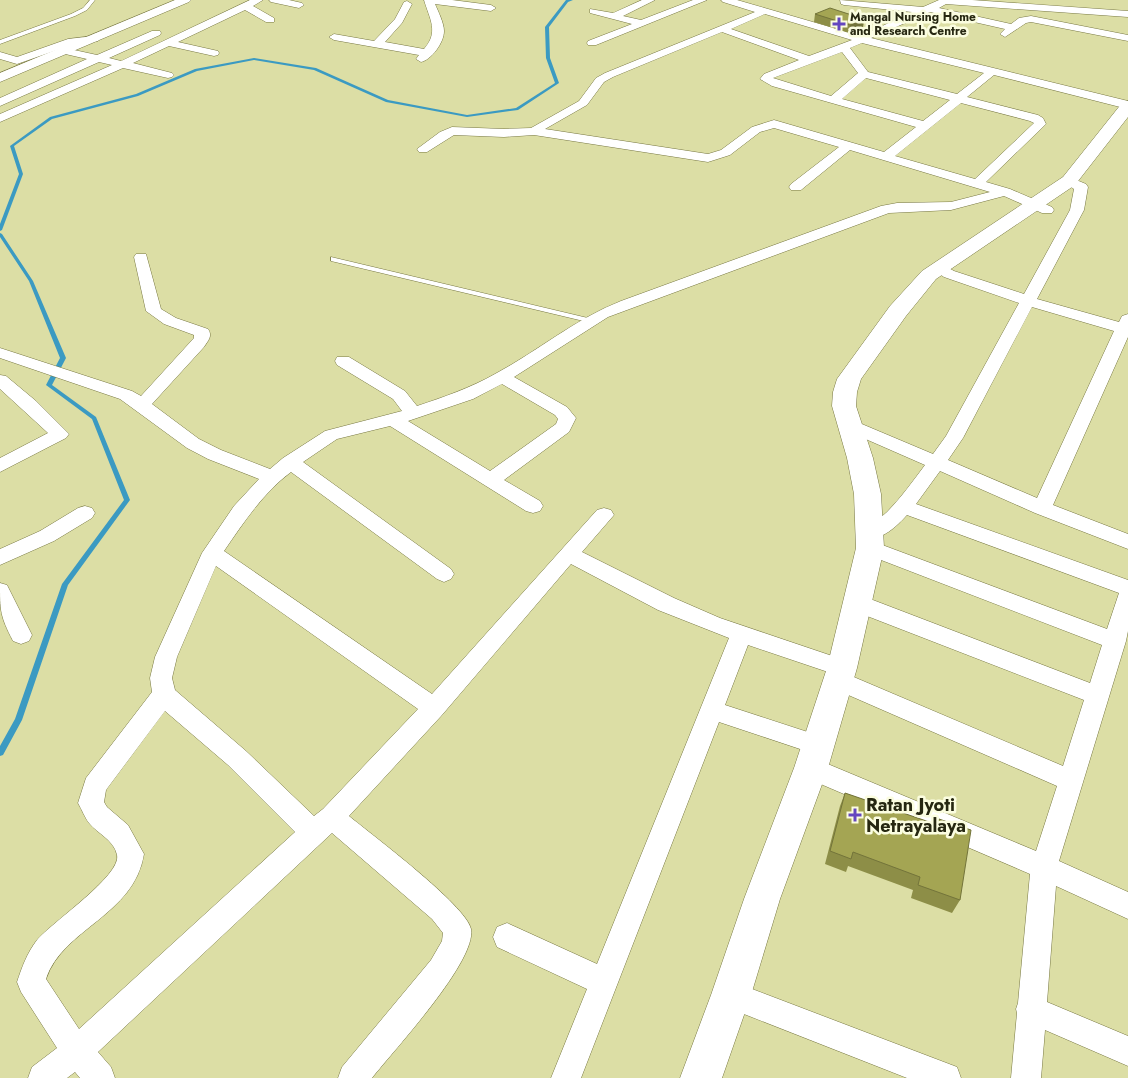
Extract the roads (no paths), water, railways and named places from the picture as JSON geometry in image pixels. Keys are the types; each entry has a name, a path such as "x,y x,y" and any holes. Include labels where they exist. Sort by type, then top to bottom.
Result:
{"main road":[{"path":"1075,184 1082,168 1128,105"},
{"path":"702,1078 762,899 814,756 840,674 857,603 871,540 867,496 851,426 857,410 862,381 944,271 1075,184 1128,128"}],"street":[{"path":"0,78 185,0"},
{"path":"274,0 299,5"},
{"path":"334,37 377,44 424,56 435,43 439,31 429,0 491,8"},
{"path":"614,16 650,0"},
{"path":"592,43 702,0"},
{"path":"726,0 861,39 1128,105"},
{"path":"926,126 776,84 766,79 768,76 844,47 928,6 950,1 1128,14"},
{"path":"0,118 168,43 253,2 270,20"},
{"path":"844,2 928,6 1009,31 1023,20 1031,19 1128,38"},
{"path":"377,44 398,24 407,4"},
{"path":"594,11 640,23"},
{"path":"534,131 558,115 583,104 600,80 609,75 765,11"},
{"path":"0,102 168,28"},
{"path":"722,29 809,60"},
{"path":"0,55 17,61 72,41 94,39"},
{"path":"168,43 214,53"},
{"path":"844,47 864,74 1034,118 1040,124 977,184"},
{"path":"65,51 168,75"},
{"path":"886,157 992,71"},
{"path":"834,100 864,74"},
{"path":"423,149 444,134 452,131 504,133 534,131 708,158 721,156 760,126 774,124 1004,192 1041,207"},
{"path":"796,187 848,146"},
{"path":"1075,184 1076,210 954,438 904,507 871,540 1115,641"},
{"path":"353,1078 441,970 456,945 456,929 442,910 322,825 174,706 164,694 161,678 166,657 212,553 241,511 272,477 290,462 331,435 413,415 467,395 502,377 592,320 626,304 886,209 967,204 1004,192"},
{"path":"141,258 154,311 170,321 202,332 202,338 198,344 143,404"},
{"path":"944,271 1028,301 1127,326 1042,508"},
{"path":"0,371 6,355 126,395 143,404 182,436 201,448 272,477"},
{"path":"343,361 399,395 406,402 413,415"},
{"path":"491,480 563,428 567,418 561,412 502,377"},
{"path":"0,380 30,404 60,434 0,466"},
{"path":"393,420 533,506"},
{"path":"851,426 1042,508 1128,542"},
{"path":"290,462 444,574"},
{"path":"904,507 1128,588"},
{"path":"0,558 47,536 85,513"},
{"path":"43,1078 78,1051 322,825 434,708 604,515"},
{"path":"212,553 434,708"},
{"path":"568,554 666,604 741,636 840,674 1071,781"},
{"path":"0,591 21,635"},
{"path":"1026,1078 1030,1009 1044,867 1128,596"},
{"path":"857,603 1098,696"},
{"path":"566,1078 741,636"},
{"path":"100,1078 78,1051 31,982 34,969 43,953 113,890 128,871 131,854 119,833 98,815 91,803 94,786 164,694"},
{"path":"711,710 814,756 1128,906"},
{"path":"507,937 603,982"},
{"path":"731,996 946,1078"},
{"path":"1030,1009 1128,1051"}],"lane":[{"path":"0,42 85,9 94,0"},
{"path":"334,259 592,320"}],"waterway":[{"path":"0,230 21,174 12,146 51,118 137,95 196,70 254,59 315,69 387,101 467,116 517,109 557,83 548,58 547,27 567,1 571,0"},
{"path":"0,234 31,281 63,358 49,385 94,418 127,500 65,584 18,720 0,753"}],"place":[{"name":"Mangal Nursing Home and Research Centre","path":"839,24"},
{"name":"Ratan Jyoti Netrayalaya","path":"855,815"}]}
